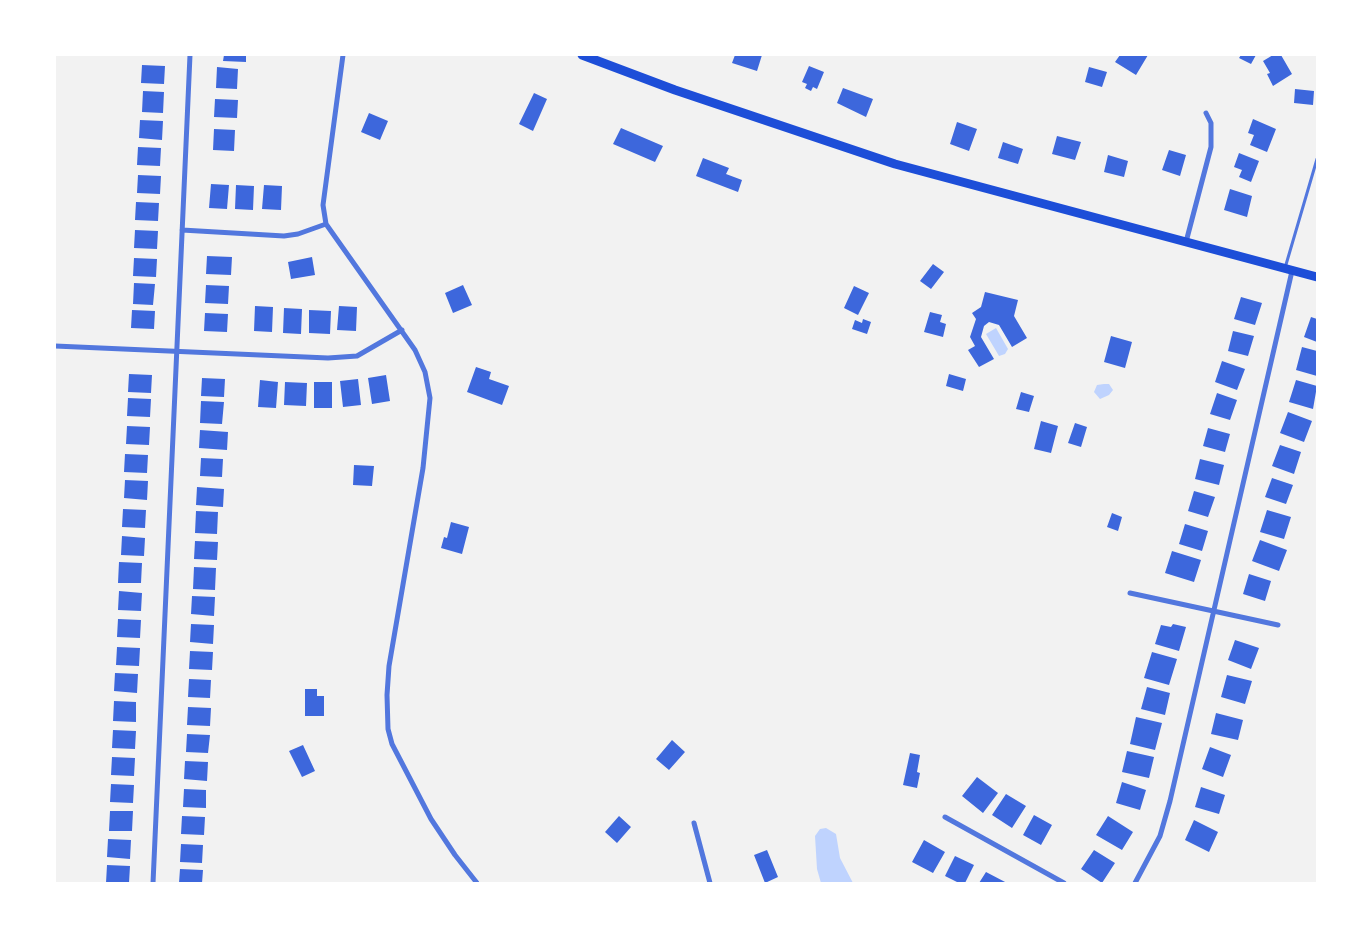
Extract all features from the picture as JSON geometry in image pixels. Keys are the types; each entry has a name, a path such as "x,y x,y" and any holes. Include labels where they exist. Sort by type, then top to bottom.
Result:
{"main road":[{"path":"582,55 704,100 895,164 1317,278"}],"street":[{"path":"152,883 190,55"},
{"path":"343,55 323,205 326,224 334,238 415,350 425,372 430,392 430,412 423,468 389,666 386,695 388,729 392,744 431,819 455,855 477,883"},
{"path":"1186,242 1211,147 1211,123 1206,113"},
{"path":"182,230 284,236 298,234 326,224"},
{"path":"1135,883 1160,836 1215,612 1288,270"},
{"path":"55,346 344,358 357,356 374,348 402,330"},
{"path":"1130,593 1278,625"},
{"path":"945,817 1064,883"},
{"path":"694,823 710,883"}],"lane":[{"path":"1288,270 1317,159"}],"water":[{"path":"996,328 1008,349 1005,354 999,356 986,334"},
{"path":"1109,384 1113,390 1109,395 1100,399 1094,392 1097,385"},
{"path":"826,828 836,834 840,858 853,883 821,883 817,869 815,836 820,829"}],"building":[{"path":"224,55 246,55 246,62 223,61"},
{"path":"735,55 762,55 757,71 732,63"},
{"path":"1120,55 1148,55 1136,75 1115,62"},
{"path":"1241,55 1256,55 1251,64 1239,58"},
{"path":"1273,55 1281,55 1292,74 1273,86 1267,74 1270,73 1263,61"},
{"path":"142,65 165,66 164,84 141,83"},
{"path":"809,66 824,72 817,89 813,87 811,91 805,88 807,84 802,82"},
{"path":"217,67 238,69 237,89 216,88"},
{"path":"1089,67 1107,72 1102,87 1085,82"},
{"path":"843,88 873,99 866,117 837,103"},
{"path":"1295,89 1314,91 1313,105 1294,103"},
{"path":"143,91 164,92 163,113 142,112"},
{"path":"534,93 547,99 533,131 519,124"},
{"path":"215,99 238,100 237,118 214,117"},
{"path":"369,113 388,121 380,140 361,132"},
{"path":"1253,119 1276,129 1267,152 1250,145 1254,135 1248,133"},
{"path":"140,120 163,121 162,140 139,138"},
{"path":"957,122 977,129 969,151 950,144"},
{"path":"621,128 663,146 655,162 613,144"},
{"path":"214,129 235,130 234,151 213,150"},
{"path":"1057,136 1081,142 1075,160 1052,154"},
{"path":"1003,142 1023,149 1018,164 998,158"},
{"path":"138,147 161,148 160,166 137,165"},
{"path":"1169,150 1186,155 1180,176 1162,170"},
{"path":"1239,153 1259,161 1251,182 1239,177 1242,170 1234,167"},
{"path":"1108,155 1128,161 1124,177 1104,172"},
{"path":"703,158 729,168 726,174 742,180 738,192 696,176"},
{"path":"138,175 161,176 160,194 137,193"},
{"path":"211,184 229,185 227,209 209,208"},
{"path":"236,185 254,186 253,210 235,209"},
{"path":"264,185 282,186 281,210 262,209"},
{"path":"1230,189 1252,196 1247,217 1224,210"},
{"path":"136,202 159,203 158,221 135,220"},
{"path":"135,230 158,231 157,249 134,248"},
{"path":"207,256 232,257 231,275 206,274"},
{"path":"312,257 315,275 291,279 288,262"},
{"path":"134,258 157,259 156,277 133,276"},
{"path":"933,264 944,272 931,289 920,281"},
{"path":"134,283 155,284 153,305 133,304"},
{"path":"206,285 229,286 228,304 205,303"},
{"path":"463,285 472,305 453,313 445,293"},
{"path":"854,286 869,293 858,315 844,308"},
{"path":"985,292 1018,300 1014,316 1027,338 1012,347 999,325 989,322 984,326 981,337 994,359 979,367 968,350 975,346 970,337 976,319 972,313 981,307"},
{"path":"1241,297 1262,303 1255,325 1234,319"},
{"path":"255,306 273,307 272,332 254,331"},
{"path":"339,306 357,307 356,331 337,330"},
{"path":"284,308 302,309 301,334 283,333"},
{"path":"132,310 155,311 154,329 131,328"},
{"path":"309,310 331,311 330,334 309,333"},
{"path":"930,312 942,315 940,322 946,324 943,337 924,332"},
{"path":"205,313 228,314 227,332 204,331"},
{"path":"1311,317 1317,319 1317,342 1304,337"},
{"path":"863,319 871,322 867,334 852,329 855,320 862,323"},
{"path":"1233,331 1254,336 1248,356 1228,351"},
{"path":"1111,336 1132,342 1125,368 1104,362"},
{"path":"1302,347 1317,351 1317,376 1296,370"},
{"path":"1222,361 1245,369 1237,390 1215,382"},
{"path":"476,367 491,372 489,379 509,386 502,405 467,392"},
{"path":"129,374 152,375 151,393 128,392"},
{"path":"949,374 966,379 963,391 946,386"},
{"path":"386,375 390,401 372,404 368,378"},
{"path":"202,378 225,379 224,397 201,396"},
{"path":"358,379 361,405 343,407 340,381"},
{"path":"260,380 278,382 276,408 258,407"},
{"path":"1296,380 1317,386 1313,409 1289,402"},
{"path":"285,382 307,383 306,406 284,405"},
{"path":"314,382 332,382 332,408 314,408"},
{"path":"1021,392 1034,396 1029,412 1016,409"},
{"path":"1217,393 1237,400 1230,420 1210,414"},
{"path":"128,398 151,399 150,417 127,416"},
{"path":"201,401 224,402 222,424 200,423"},
{"path":"1288,412 1312,421 1304,442 1280,433"},
{"path":"1041,421 1058,426 1051,453 1034,449"},
{"path":"1075,423 1087,427 1081,447 1068,443"},
{"path":"127,426 150,427 149,445 126,444"},
{"path":"1208,428 1230,434 1225,452 1203,446"},
{"path":"200,430 228,432 227,450 199,448"},
{"path":"1280,445 1301,452 1294,474 1272,466"},
{"path":"125,454 148,455 147,473 124,472"},
{"path":"201,458 223,459 222,477 200,476"},
{"path":"1200,459 1224,465 1219,485 1195,479"},
{"path":"354,465 374,466 372,486 353,485"},
{"path":"1272,478 1293,485 1286,504 1265,497"},
{"path":"125,480 148,481 147,500 124,498"},
{"path":"197,487 224,489 223,507 196,505"},
{"path":"1194,491 1215,497 1208,517 1188,511"},
{"path":"123,509 146,510 145,528 122,527"},
{"path":"1267,510 1291,517 1284,539 1260,532"},
{"path":"196,511 218,512 217,534 195,533"},
{"path":"1112,513 1122,517 1118,531 1107,527"},
{"path":"451,522 469,527 462,554 441,548 444,537 447,538"},
{"path":"1185,524 1208,531 1202,551 1179,544"},
{"path":"122,536 145,538 144,556 121,555"},
{"path":"1260,540 1287,550 1279,571 1252,561"},
{"path":"195,541 218,542 217,560 194,559"},
{"path":"1172,551 1201,560 1194,582 1165,573"},
{"path":"119,562 142,563 141,583 118,583"},
{"path":"194,567 216,568 215,590 193,589"},
{"path":"1249,574 1271,581 1265,601 1243,594"},
{"path":"119,591 142,593 141,611 118,610"},
{"path":"192,596 215,597 214,616 191,614"},
{"path":"118,619 141,620 140,638 117,637"},
{"path":"191,624 214,625 213,644 190,642"},
{"path":"1173,624 1186,627 1179,651 1155,644 1161,625 1171,627"},
{"path":"1235,640 1259,648 1251,669 1228,660"},
{"path":"117,647 140,648 139,666 116,665"},
{"path":"190,651 213,652 212,670 189,669"},
{"path":"1152,652 1177,659 1169,685 1144,678"},
{"path":"115,673 138,674 137,693 114,691"},
{"path":"1227,675 1252,681 1245,704 1221,697"},
{"path":"189,679 211,680 210,698 188,697"},
{"path":"1147,687 1170,693 1165,715 1141,709"},
{"path":"305,689 317,689 317,696 324,696 324,716 305,716"},
{"path":"114,701 136,702 136,722 113,721"},
{"path":"188,707 211,708 210,726 187,725"},
{"path":"1216,713 1243,720 1238,740 1211,734"},
{"path":"1136,717 1162,723 1155,750 1130,744"},
{"path":"113,730 136,731 135,749 112,748"},
{"path":"187,734 210,735 208,753 186,752"},
{"path":"672,740 685,752 669,770 656,759"},
{"path":"303,745 315,771 302,777 289,751"},
{"path":"1210,747 1231,755 1223,777 1202,769"},
{"path":"1127,751 1154,757 1149,778 1122,772"},
{"path":"910,753 920,755 917,772 920,773 917,788 903,785"},
{"path":"112,757 135,758 134,776 111,775"},
{"path":"185,761 208,762 207,781 184,779"},
{"path":"977,777 998,793 983,813 962,796"},
{"path":"1122,782 1146,790 1140,810 1116,803"},
{"path":"111,784 134,785 133,803 110,802"},
{"path":"1201,787 1225,795 1219,814 1195,807"},
{"path":"184,789 206,790 206,808 183,807"},
{"path":"1006,794 1026,806 1012,828 992,815"},
{"path":"110,811 133,811 132,831 109,831"},
{"path":"1034,815 1052,825 1041,845 1023,835"},
{"path":"182,816 205,817 204,835 181,834"},
{"path":"619,816 631,827 617,843 605,832"},
{"path":"1108,816 1133,832 1122,850 1096,835"},
{"path":"1194,820 1218,832 1209,852 1185,840"},
{"path":"108,839 131,840 130,859 107,857"},
{"path":"924,840 945,852 933,873 912,862"},
{"path":"181,844 203,845 202,863 180,862"},
{"path":"767,850 778,877 765,883 754,855"},
{"path":"1094,850 1115,863 1102,883 1081,869"},
{"path":"955,856 974,865 965,883 959,883 945,876"},
{"path":"107,865 130,866 129,883 106,883"},
{"path":"180,869 203,870 202,883 179,883"},
{"path":"986,872 1007,883 979,883"}]}
